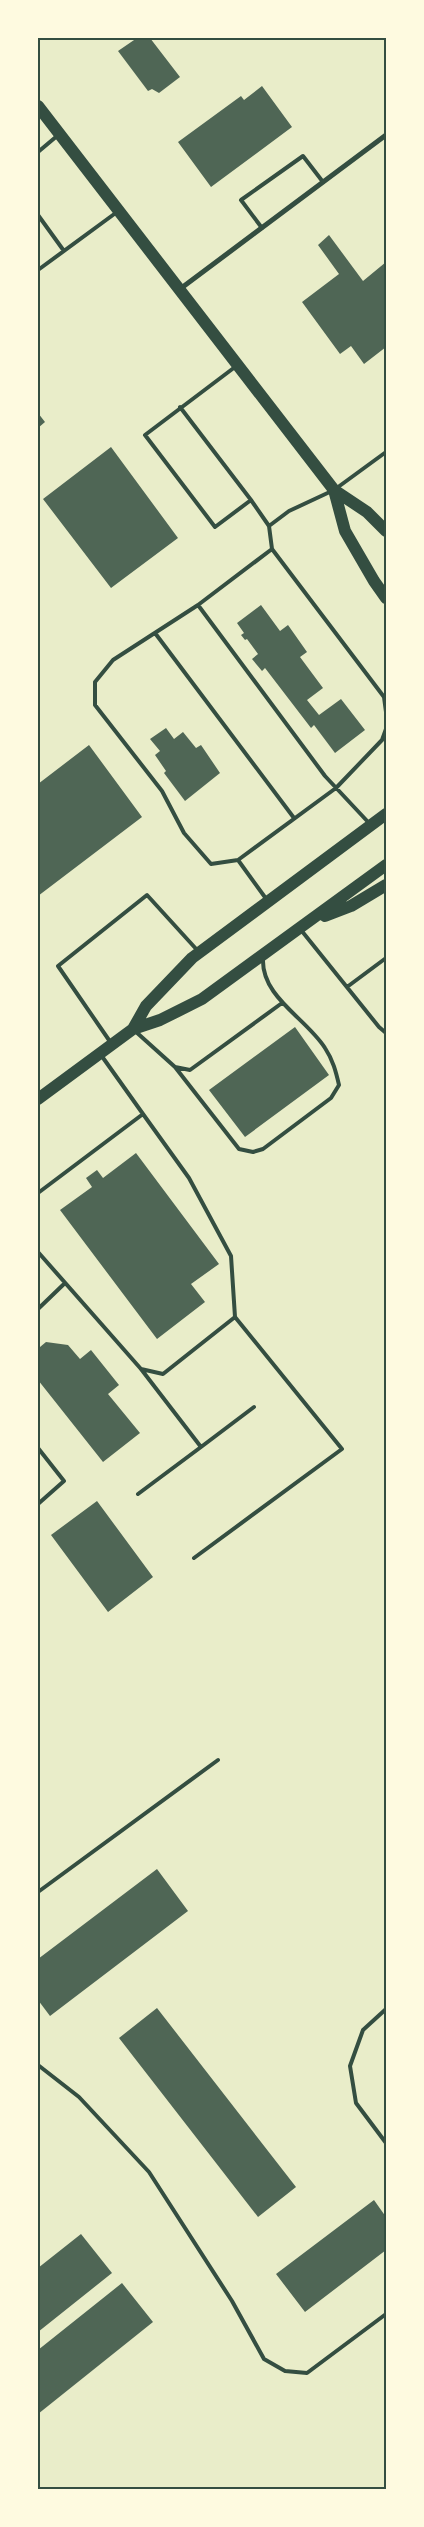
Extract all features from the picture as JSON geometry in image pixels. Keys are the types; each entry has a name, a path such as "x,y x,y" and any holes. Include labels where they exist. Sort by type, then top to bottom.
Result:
{"main road":[{"path":"38,106 334,490 367,512 386,532"},
{"path":"334,490 346,531 374,581 386,598"},
{"path":"133,1029 146,1006 199,952 386,814"},
{"path":"38,1099 133,1029 160,1020 202,999 386,865"},
{"path":"304,925 351,906 386,885"}],"street":[{"path":"178,290 386,136"}],"lane":[{"path":"38,152 59,134"},
{"path":"262,228 241,200 303,156 323,182"},
{"path":"38,270 118,212"},
{"path":"38,215 64,251"},
{"path":"237,366 145,435 215,528 251,500"},
{"path":"180,408 269,526 272,549 384,697 386,712"},
{"path":"269,526 289,511 334,490 386,452"},
{"path":"272,549 198,605 113,660 95,682 94,705 162,791 184,833 210,864 238,860 336,788 382,740 386,729"},
{"path":"198,605 336,788 371,826"},
{"path":"155,633 294,818"},
{"path":"238,860 268,901"},
{"path":"112,1044 58,966 148,895 199,952"},
{"path":"304,925 347,987 386,1034"},
{"path":"133,1029 175,1067 240,1149 253,1152 263,1149 331,1098 339,1085 332,1060 325,1048 303,1021 282,1003 264,974 263,955"},
{"path":"347,987 386,958"},
{"path":"175,1067 190,1070 282,1003"},
{"path":"100,1054 189,1178 230,1256 235,1317 342,1449 194,1558"},
{"path":"38,1193 143,1114"},
{"path":"38,1252 141,1369 201,1447"},
{"path":"38,1309 65,1283"},
{"path":"141,1369 163,1374 235,1317"},
{"path":"138,1494 254,1407"},
{"path":"38,1448 64,1481 38,1504"},
{"path":"38,1892 218,1760"},
{"path":"386,2009 363,2030 350,2066 356,2103 386,2144"},
{"path":"38,2066 79,2097 149,2172 232,2301 264,2359 285,2371 307,2373 386,2314"}],"building":[{"path":"137,38 150,38 180,77 159,93 152,89 148,91 118,51"},
{"path":"262,86 292,127 211,187 178,142 241,96 244,100"},
{"path":"329,235 363,281 386,262 386,347 364,364 351,346 340,354 302,302 339,274 318,245"},
{"path":"38,413 45,422 38,428"},
{"path":"111,447 178,538 111,588 43,499"},
{"path":"261,605 280,631 288,625 307,652 300,657 323,688 307,700 319,715 341,699 365,730 335,753 314,725 311,728 265,668 262,671 252,659 258,654 247,639 245,640 241,635 244,633 237,623"},
{"path":"166,728 174,739 183,732 196,748 201,745 220,773 185,801 164,773 166,771 155,755 160,751 150,739"},
{"path":"89,745 142,817 38,896 38,784"},
{"path":"295,1027 329,1075 245,1137 209,1090"},
{"path":"136,1153 219,1264 191,1284 205,1302 157,1339 60,1210 92,1187 86,1178 97,1170 103,1178"},
{"path":"46,1342 68,1345 80,1359 91,1350 119,1385 108,1394 140,1433 103,1462 38,1380 38,1344 40,1347"},
{"path":"97,1501 153,1577 108,1612 51,1535"},
{"path":"157,1869 188,1911 50,2016 38,2000 38,1959"},
{"path":"157,2008 296,2187 258,2217 119,2038"},
{"path":"374,2200 386,2217 386,2250 305,2312 276,2274"},
{"path":"81,2234 112,2273 38,2332 38,2268"},
{"path":"122,2283 153,2322 38,2414 38,2350"}]}
